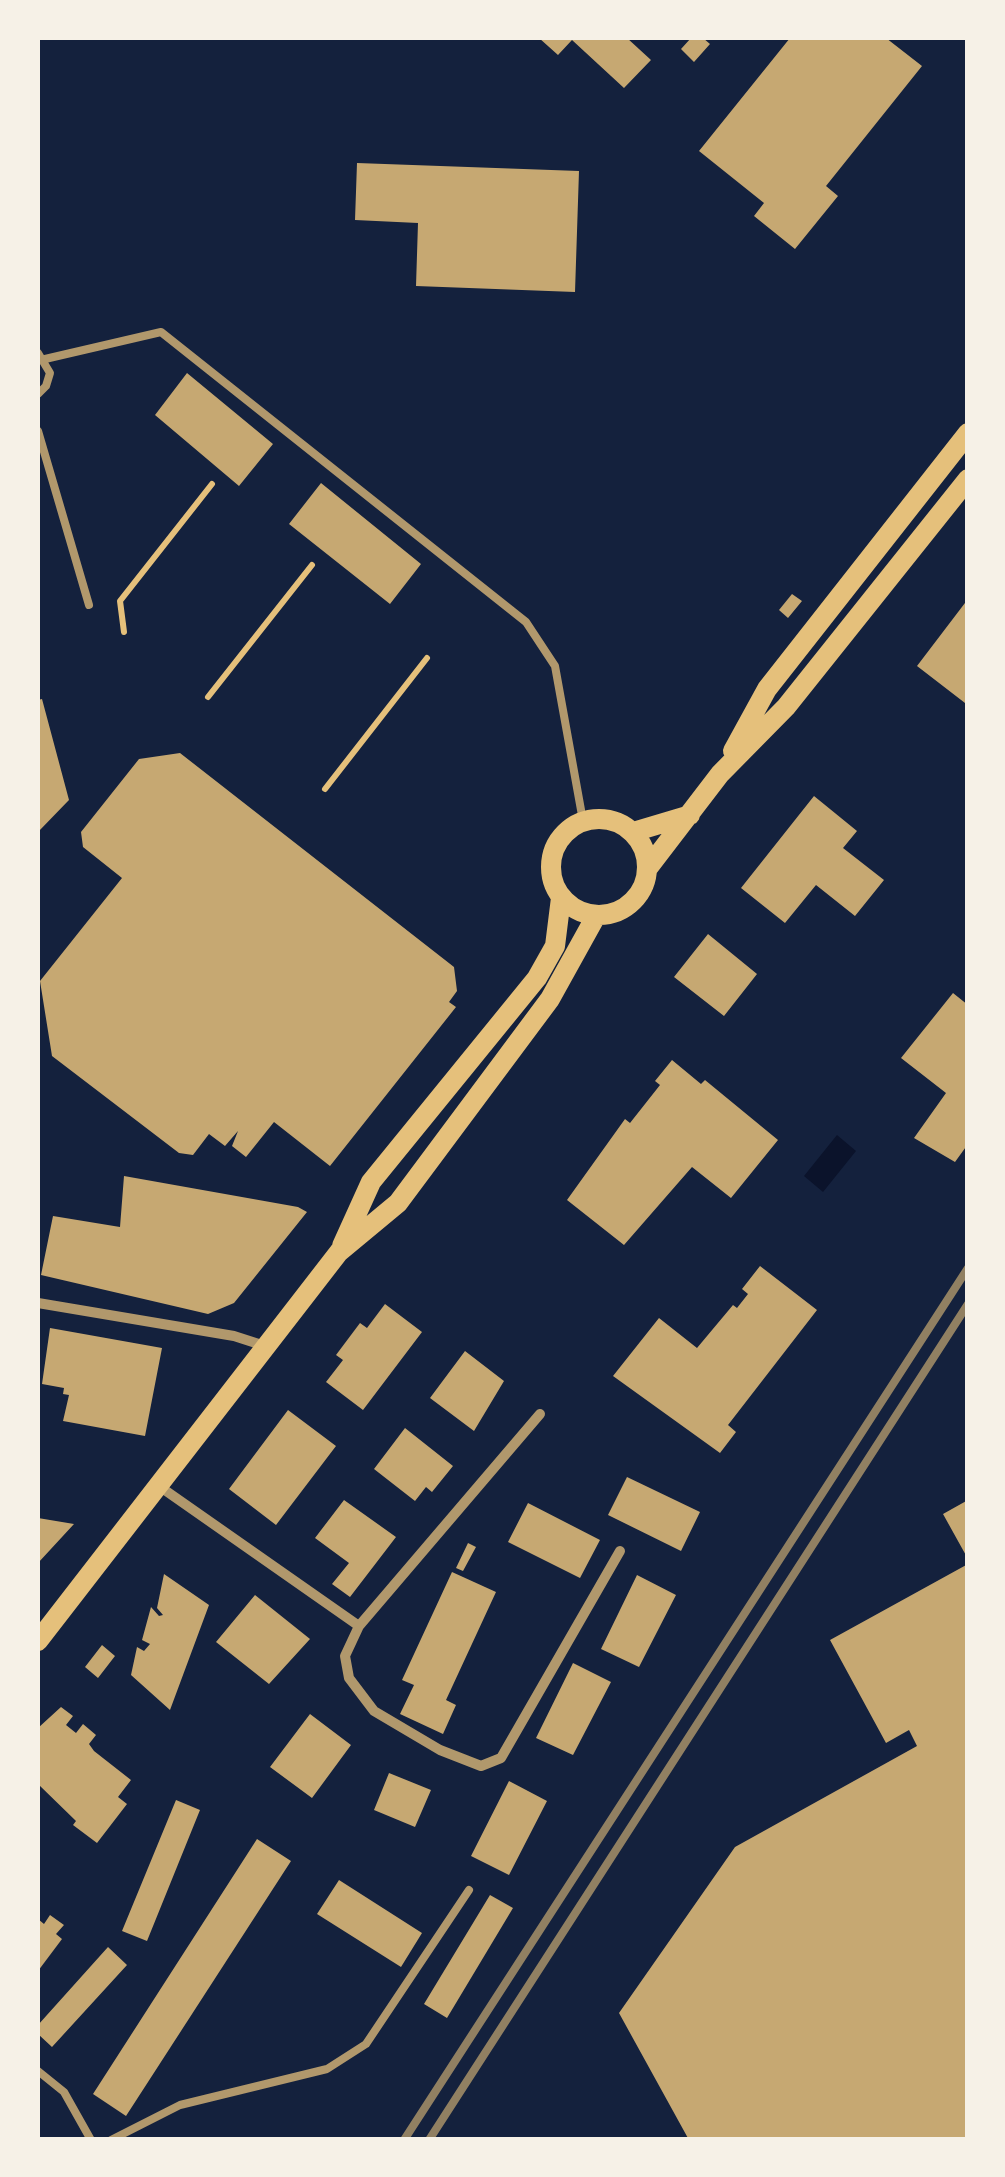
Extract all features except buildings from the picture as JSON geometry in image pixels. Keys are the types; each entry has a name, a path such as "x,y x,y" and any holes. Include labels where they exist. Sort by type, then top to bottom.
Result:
{"main road":[{"path":"562,898 583,913 596,916 628,906 640,895 648,868 720,774 766,689 968,433"},
{"path":"720,774 786,707 968,479"},
{"path":"634,832 690,815"},
{"path":"339,1252 371,1182 537,978 554,946 562,898 551,868 560,838 582,821 616,821 634,832 645,850 648,868"},
{"path":"38,1640 339,1252 398,1203 422,1172 550,999 596,916"}],"street":[{"path":"38,1303 234,1336 266,1346"},
{"path":"540,1414 359,1626 345,1656 349,1678 374,1711 440,1750 482,1766 501,1758 620,1551"},
{"path":"159,1486 359,1626"}],"lane":[{"path":"38,394 49,380 41,356 161,332 526,622 555,666 582,821"},
{"path":"38,430 89,604"},
{"path":"38,475 50,472"},
{"path":"111,2140 180,2105 327,2069 366,2044 468,1890"},
{"path":"38,2072 64,2092 91,2140"}],"path":[{"path":"124,632 120,601 212,484"},
{"path":"208,697 312,565"},
{"path":"325,789 427,658"}],"water":[{"path":"837,1135 856,1151 823,1192 804,1176"}],"railway":[{"path":"404,2140 968,1268"},
{"path":"429,2140 968,1304"}]}
